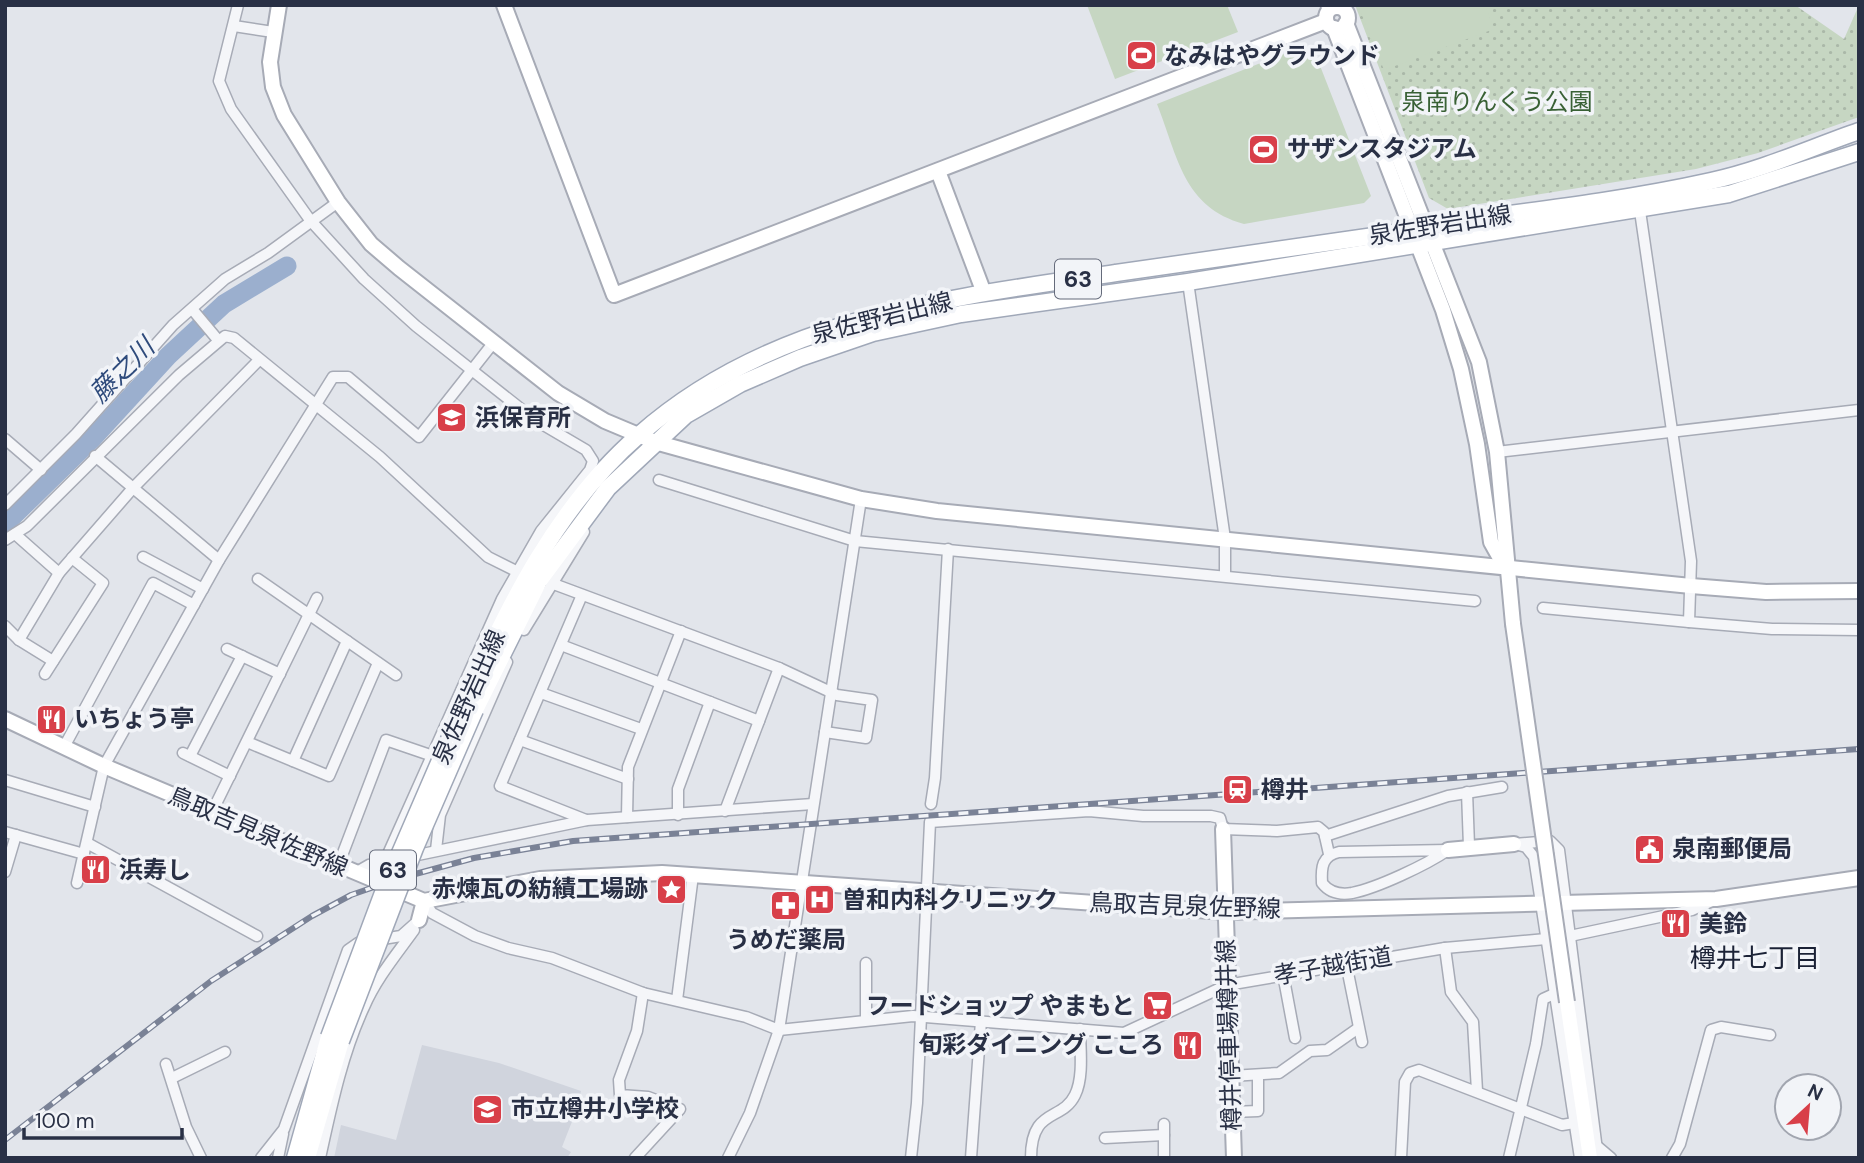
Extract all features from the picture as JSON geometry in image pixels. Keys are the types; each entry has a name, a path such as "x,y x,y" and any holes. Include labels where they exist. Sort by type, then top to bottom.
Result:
{"main road":[{"name":"泉佐野岩出線","path":"295,1158 335,1039 415,848 503,619 528,574 568,514 637,436 675,406 738,366 817,331 984,293 1637,195 1713,181 1857,137"},
{"name":"泉佐野岩出線","path":"469,708 539,581 581,522 618,477 686,415 740,384 800,358 873,333 961,314 1425,245 1729,194 1859,152"},
{"name":"泉佐野岩出線","path":"307,1158 335,1039"}],"street":[{"path":"238,5 219,81 231,109 310,220 364,279 471,372 535,420 586,450 593,461 590,470 541,531 516,571 430,755 384,863"},
{"path":"279,5 270,62 273,87 284,115 338,201 371,243 558,393 605,422 637,436 862,499 937,511 1691,586 1766,592 1859,591"},
{"path":"504,5 614,295 938,171 1334,14 1417,228 1479,362 1497,452 1507,544 1505,568 1580,1158"},
{"path":"234,26 273,32"},
{"path":"938,171 984,293"},
{"path":"7,500 41,470 173,324 193,310 225,279 268,253 338,201"},
{"path":"1640,211 1691,561 1689,622"},
{"path":"1425,245 1461,369 1477,444 1491,542 1505,568"},
{"path":"1188,282 1225,538 1225,576"},
{"path":"193,310 216,338"},
{"path":"5,540 15,534 216,338 225,337 233,338 380,457 488,557 516,571"},
{"path":"78,883 104,766 219,560 333,377 348,377 419,437 494,342"},
{"path":"19,640 59,573 133,488 259,360"},
{"path":"1497,452 1859,410"},
{"path":"5,439 41,470"},
{"path":"95,456 219,560"},
{"path":"436,850 440,815 508,659 551,583 618,477"},
{"path":"659,480 855,541 1475,601"},
{"path":"728,1158 750,1114 779,1030 799,884 862,499"},
{"path":"15,534 59,573"},
{"path":"931,804 935,778 948,549"},
{"path":"143,557 203,589"},
{"path":"45,674 103,583 72,558"},
{"path":"258,579 396,675"},
{"path":"64,747 153,583 194,605"},
{"path":"551,583 779,668 837,695 872,700 866,738 825,732"},
{"path":"582,595 500,786 587,820"},
{"path":"212,812 317,598"},
{"path":"1543,608 1772,629 1859,630"},
{"path":"5,626 19,640 53,661"},
{"path":"627,817 628,767 681,631"},
{"path":"293,761 346,641"},
{"path":"561,645 759,720"},
{"path":"227,649 280,674"},
{"path":"230,776 186,755 242,656"},
{"path":"247,742 329,776 378,663"},
{"path":"725,811 779,668"},
{"path":"541,693 641,729"},
{"path":"678,814 678,789 710,702"},
{"name":"鳥取吉見泉佐野線","path":"5,719 104,766 425,901 540,878 607,873 694,875 1225,912 1716,899 1859,878"},
{"path":"338,866 386,740 430,755"},
{"path":"520,740 628,779"},
{"path":"5,780 95,807"},
{"path":"1325,836 1467,792 1502,787"},
{"path":"1467,792 1469,846"},
{"path":"355,873 369,865 587,820 813,804"},
{"path":"911,1158 930,822 1089,811 1143,816 1211,816 1220,818 1223,829 1277,831 1318,827 1325,836 1329,854 1322,866 1322,883 1335,892 1351,893 1431,862 1448,850"},
{"name":"樽井停車場樽井線","path":"1223,829 1234,1158"},
{"path":"5,872 10,834 84,854"},
{"path":"1329,854 1363,850 1448,850 1542,841 1556,844 1570,936 1595,1154"},
{"path":"1534,857 1542,841"},
{"path":"87,843 257,936"},
{"path":"1514,844 1526,847 1534,857 1546,939 1595,1154"},
{"path":"677,1000 694,875"},
{"path":"1570,936 1692,910 1716,899"},
{"path":"425,901 432,914 475,936 508,948 552,958 643,993 746,1017 779,1030"},
{"path":"320,1158 343,1067 362,1012 383,973 419,920 425,901"},
{"path":"278,1158 284,1129 348,950 358,943 401,936 419,920"},
{"name":"孝子越街道","path":"779,1030 866,1020 920,1018 1125,1033 1227,985 1445,948 1546,939"},
{"path":"375,942 382,950 383,973"},
{"path":"1445,948 1451,992 1473,1022 1477,1091"},
{"path":"866,963 866,1020"},
{"path":"1346,963 1357,1029 1362,1042"},
{"path":"1283,974 1295,1038"},
{"path":"635,1158 680,1109 648,1097 620,1094 619,1080 636,1031 643,993"},
{"path":"1509,1158 1536,1044 1543,999 1561,998"},
{"path":"326,1006 348,1016 362,1012"},
{"path":"971,1158 981,1021"},
{"path":"1672,1158 1680,1144 1711,1030 1721,1027 1770,1035"},
{"path":"1031,1158 1033,1135 1047,1116 1068,1105 1076,1094 1080,1029"},
{"path":"1231,1076 1279,1073 1310,1051 1327,1050 1357,1029"},
{"path":"172,1078 225,1052"},
{"path":"166,1064 186,1128 201,1158"},
{"path":"1401,1158 1405,1082 1409,1073 1419,1070 1562,1125 1574,1123"},
{"path":"1232,1112 1258,1111 1258,1075"},
{"path":"261,1158 284,1129"},
{"path":"1105,1138 1164,1130 1164,1158"},
{"path":"1595,1154 1611,1158"}],"shaded area":[{"name":"市立樽井小学校","path":"422,1045 499,1063 581,1091 579,1099 569,1098 573,1119 562,1147 571,1152 567,1158 334,1158 341,1125 396,1140"}],"green space":[{"name":"なみはやグラウンド","path":"1087,5 1227,5 1238,32 1115,79"},
{"name":"泉南りんくう公園","path":"1355,5 1795,5 1844,39 1859,5 1859,117 1758,153 1696,169 1448,209 1429,198"},
{"path":"1358,5 1485,5 1494,29 1384,70"},
{"name":"サザンスタジアム","path":"1296,49 1317,58 1371,196 1364,203 1244,224 1208,206 1195,193 1178,161 1157,104"}],"waterway":[{"name":"藤之川","path":"5,524 91,440 168,356 224,304 287,266"}],"railway":[{"path":"5,1140 211,981 312,916 351,895 474,858 573,841 1859,749"}],"place":[{"name":"なみはやグラウンド","path":"1141,56"},
{"name":"サザンスタジアム","path":"1264,149"},
{"name":"浜保育所","path":"452,418"},
{"name":"いちょう亭","path":"51,719"},
{"name":"樽井","path":"1238,790"},
{"name":"泉南郵便局","path":"1649,849"},
{"name":"浜寿し","path":"96,870"},
{"name":"赤煉瓦の紡績工場跡","path":"671,889"},
{"name":"曽和内科クリニック","path":"819,900"},
{"name":"うめだ薬局","path":"786,906"},
{"name":"美鈴","path":"1676,924"},
{"name":"フードショップ やまもと","path":"1158,1006"},
{"name":"旬彩ダイニング こころ","path":"1187,1045"},
{"name":"市立樽井小学校","path":"488,1109"}],"district":[{"name":"樽井七丁目","path":"1755,958"}]}
